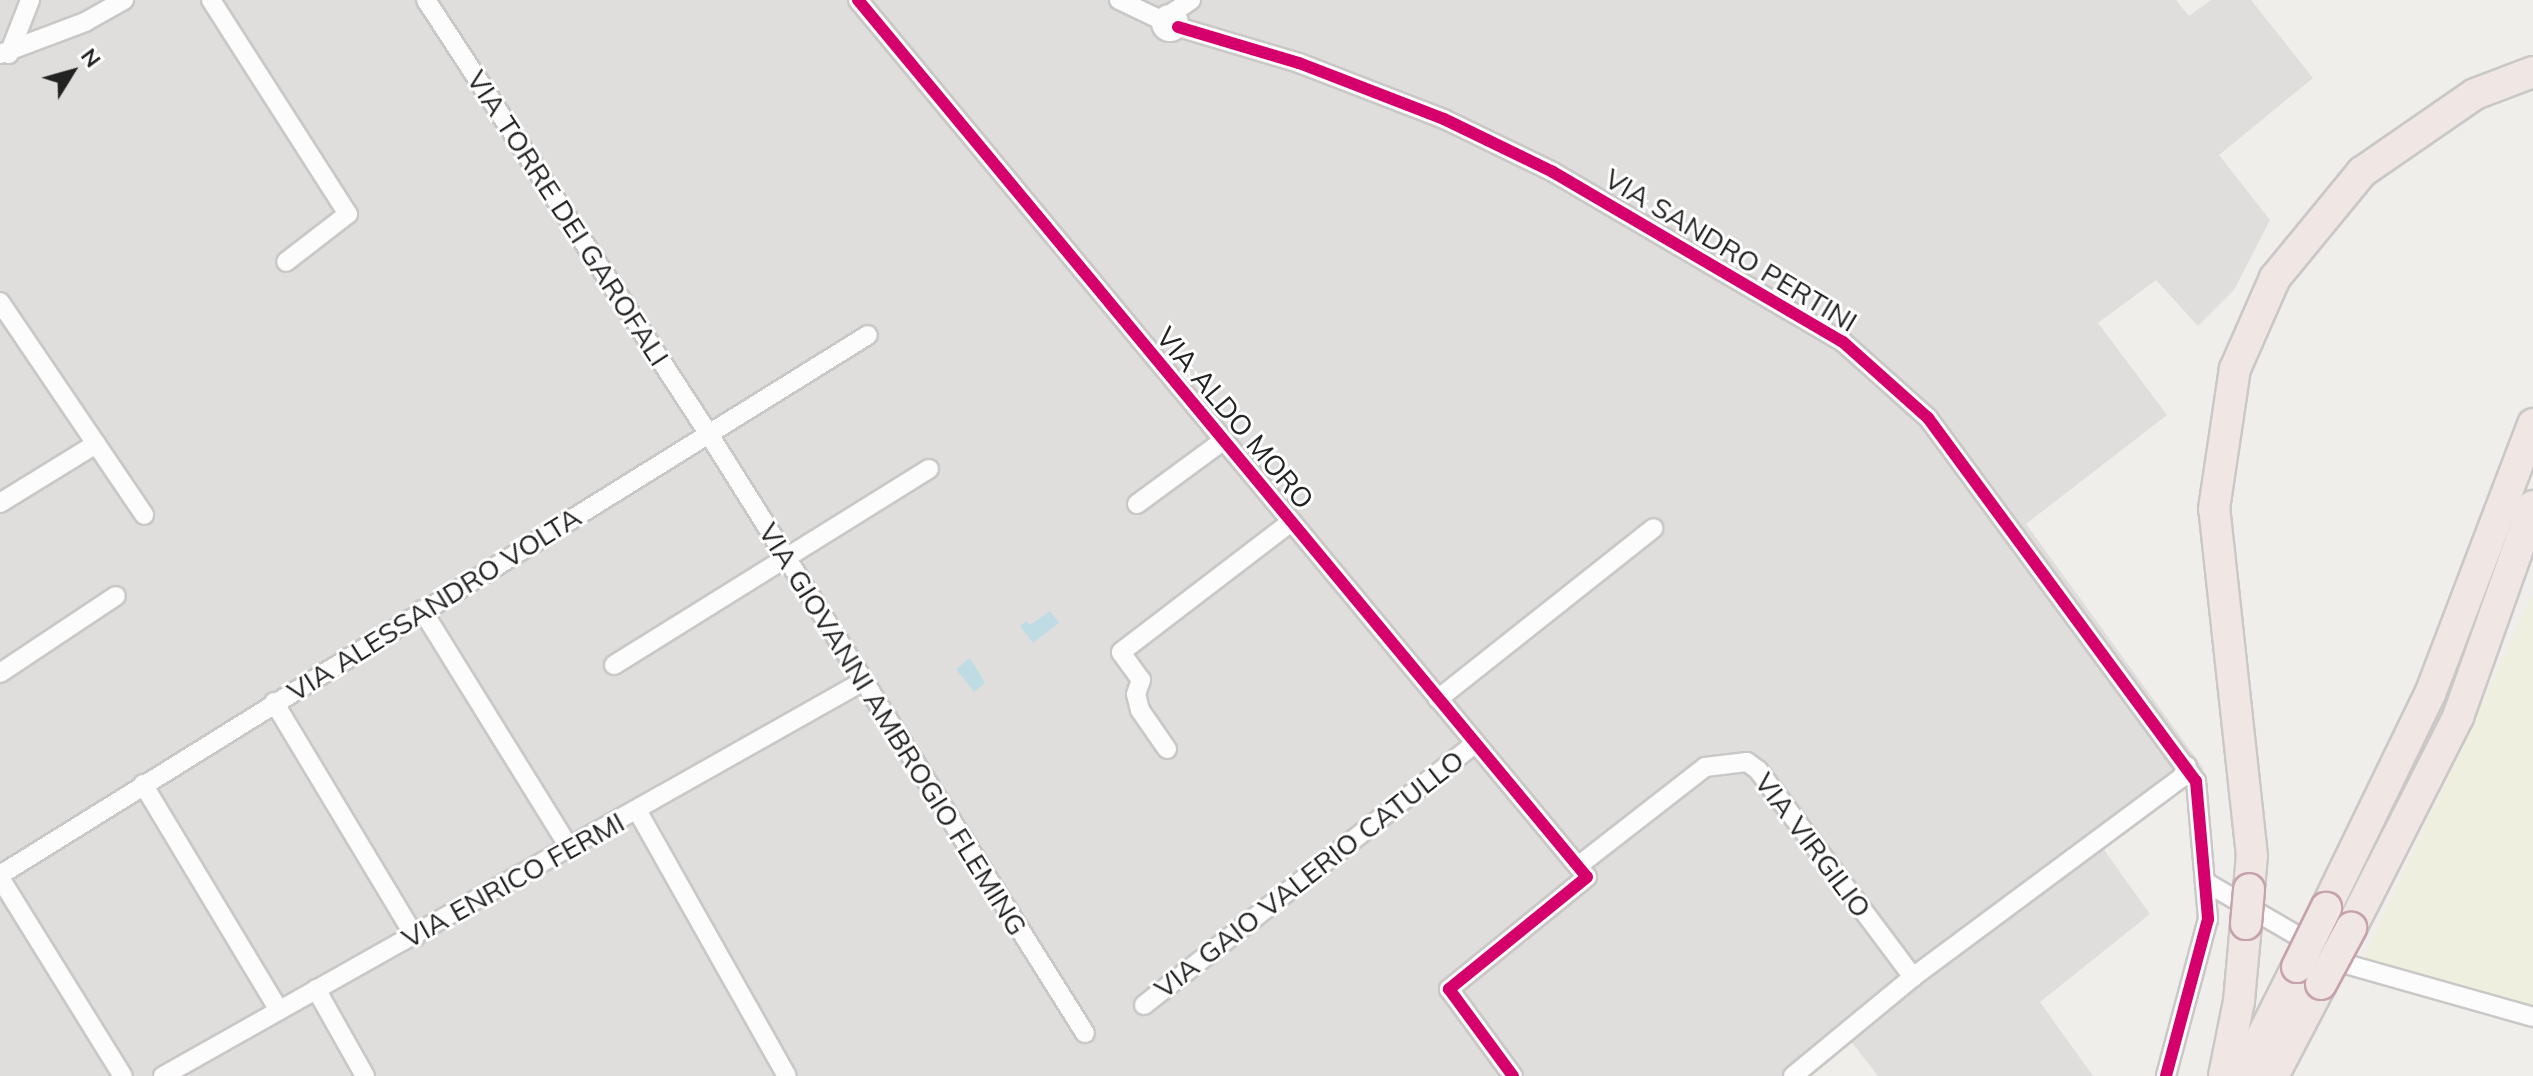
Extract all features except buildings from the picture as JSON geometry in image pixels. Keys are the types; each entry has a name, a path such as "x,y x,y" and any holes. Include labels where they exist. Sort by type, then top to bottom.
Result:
{"highway":[{"path":"2224,1076 2239,1001 2252,856 2214,509 2235,369 2275,278 2362,172 2475,94 2533,72"},
{"path":"2273,1076 2309,975 2326,908 2430,694 2533,424"},
{"path":"2242,1076 2309,975 2351,928 2458,717 2533,506"},
{"path":"2508,576 2533,537"}],"street":[{"path":"0,66 30,0"},
{"path":"7,49 58,33 124,0"},
{"path":"211,0 348,214 286,262"},
{"name":"VIA TORRE DEI GAROFALI","path":"426,0 710,436"},
{"name":"VIA ALDO MORO","path":"858,0 1578,866"},
{"name":"VIA SANDRO PERTINI","path":"1119,0 1178,14 1444,119 1675,240 1843,342 1905,394 1946,439 2107,663 2187,766 2200,793 2208,919 2197,970 2166,1076"},
{"path":"0,302 144,515"},
{"name":"VIA ALESSANDRO VOLTA","path":"0,876 274,702 710,436 868,335"},
{"name":"VIA GIOVANNI AMBROGIO FLEMING","path":"710,436 1081,1027"},
{"path":"1137,504 1224,440"},
{"path":"0,503 96,444"},
{"path":"614,665 929,469"},
{"path":"1167,749 1140,710 1136,694 1141,680 1121,652 1291,522"},
{"path":"1438,699 1654,528"},
{"path":"0,673 116,596"},
{"path":"422,610 570,849"},
{"name":"VIA ENRICO FERMI","path":"163,1076 415,937 862,682"},
{"path":"274,702 415,937"},
{"name":"VIA GAIO VALERIO CATULLO","path":"1144,1005 1474,744"},
{"name":"VIA VIRGILIO","path":"1578,866 1705,767 1747,762 1758,770 1913,977"},
{"path":"1793,1076 1913,977 2182,777 2187,766"},
{"path":"143,784 279,1010"},
{"path":"637,810 787,1076"},
{"path":"1513,1076 1449,989 1586,883 1578,866"},
{"path":"0,876 123,1076"},
{"path":"2207,883 2346,964 2533,1017"},
{"path":"316,989 365,1076"}],"shaded area":[{"path":"0,0 2176,0 2189,16 2211,0 2251,0 2313,78 2219,155 2270,220 2234,290 2198,326 2156,280 2098,323 2167,415 2026,524 2204,769 2102,847 2150,914 2040,1002 2093,1076 1878,1076 1850,1040 1804,1076 0,1076"}],"green space":[{"path":"2533,594 2533,1008 2364,957"}],"water":[{"path":"1050,611 1059,623 1033,643 1020,626 1026,621 1030,625"},
{"path":"970,658 985,683 974,692 956,669"}],"cycle path":[{"path":"858,0 1587,877 1449,989 1513,1076"},
{"path":"1178,27 1299,63 1444,119 1553,172 1843,342 1928,418 2196,781 2208,919 2166,1076"}]}
